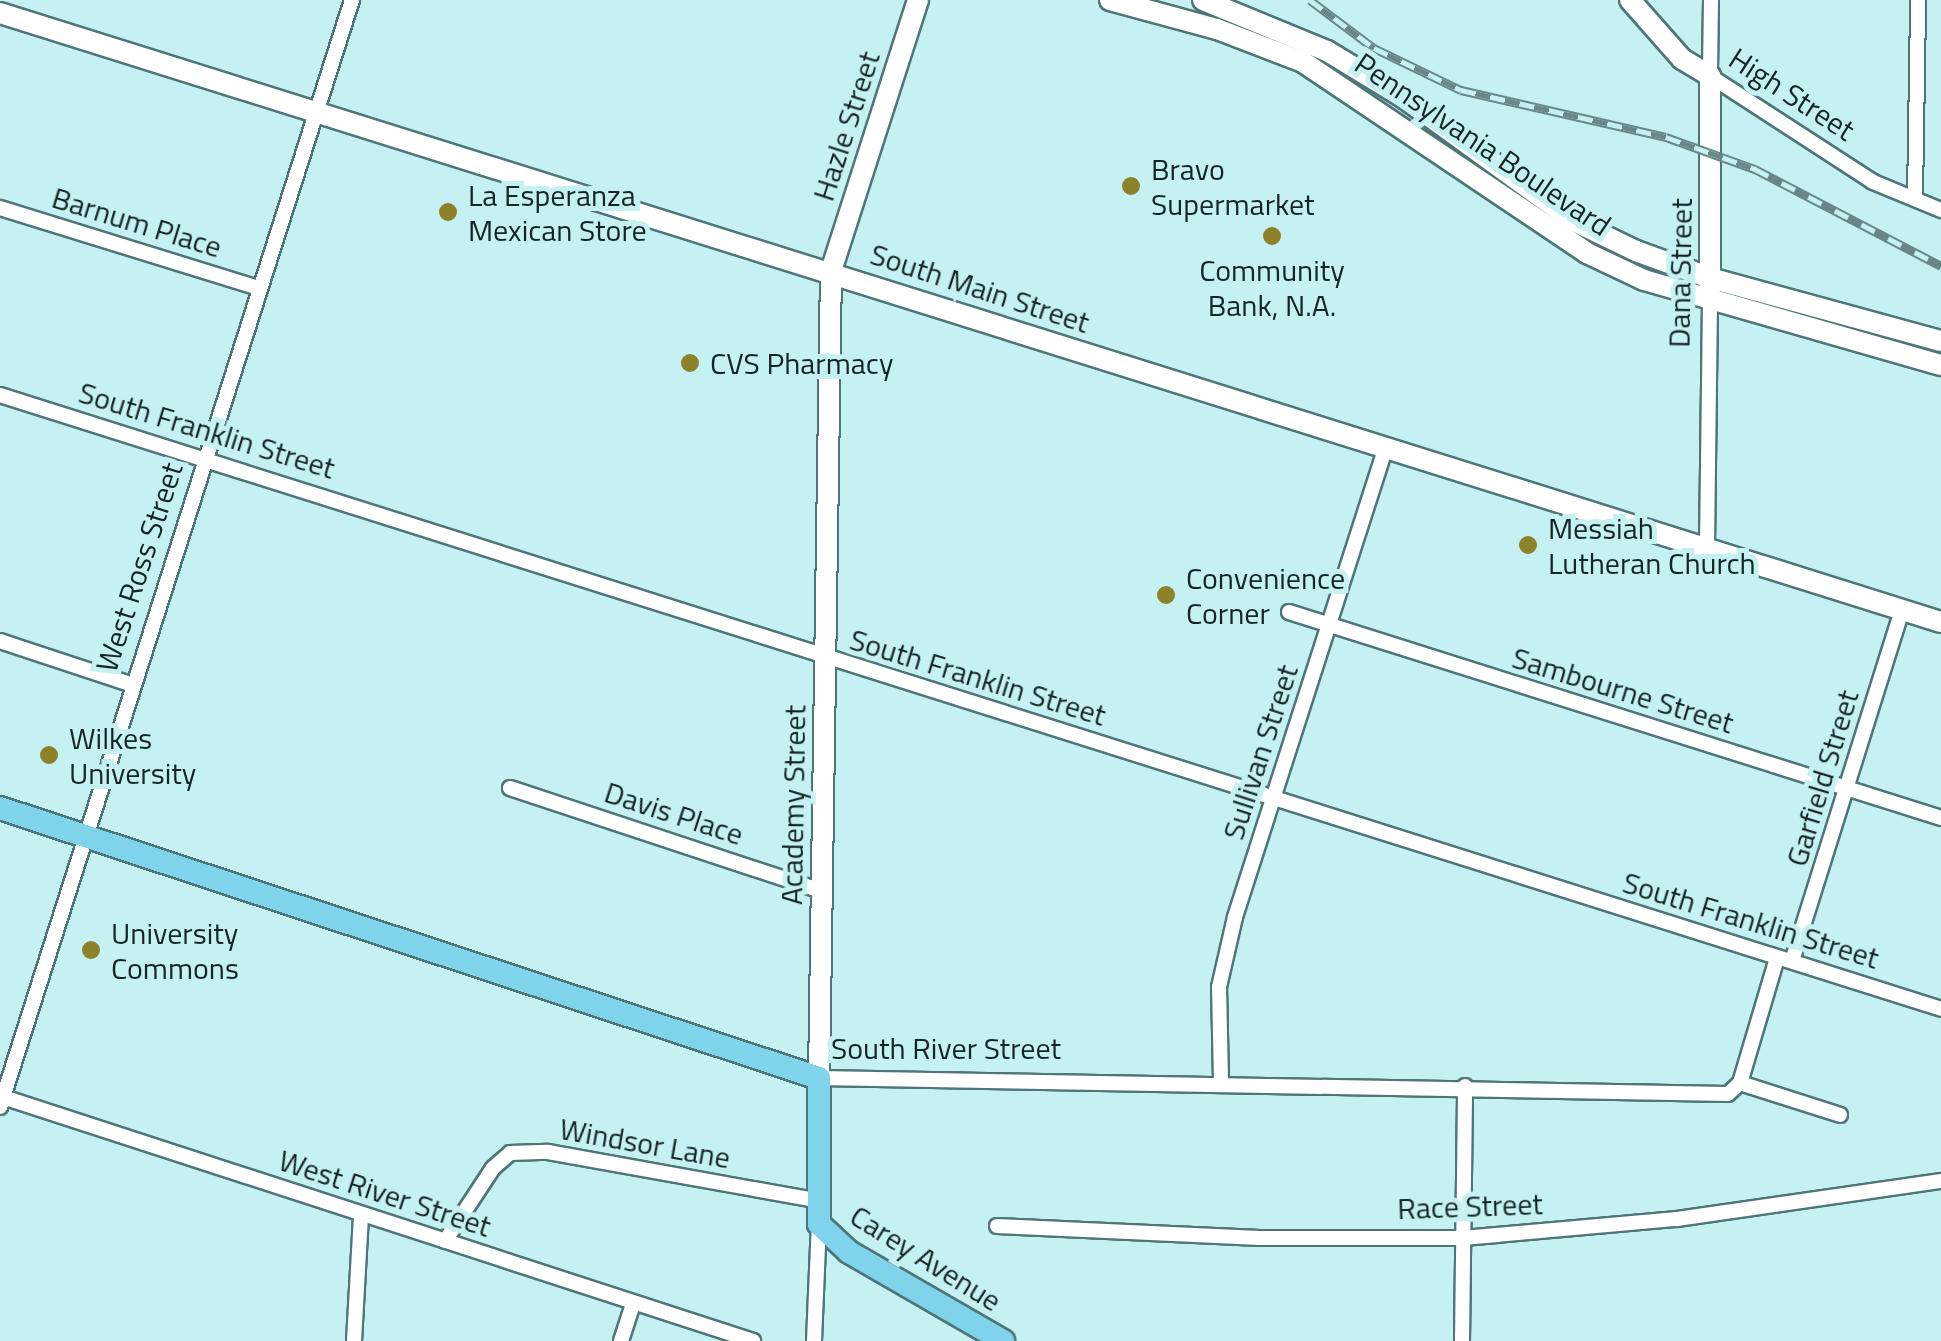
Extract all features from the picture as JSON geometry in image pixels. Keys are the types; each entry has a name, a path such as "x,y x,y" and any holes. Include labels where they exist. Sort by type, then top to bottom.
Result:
{"main road":[{"name":"South River Street","path":"0,808 820,1078"},
{"name":"Academy Street","path":"819,1213 820,1078"},
{"name":"Carey Avenue","path":"819,1213 849,1252 1003,1341"}],"street":[{"name":"West Ross Street","path":"1,1100 81,836 352,0"},
{"name":"Hazle Street","path":"832,271 918,0"},
{"name":"Pennsylvania Boulevard","path":"1110,0 1217,29 1303,62 1587,253 1710,301 1941,364"},
{"name":"Pennsylvania Boulevard","path":"1203,0 1327,50 1404,97 1572,220 1710,278 1941,341"},
{"name":"High Street","path":"1630,0 1682,59 1858,173 1941,210"},
{"name":"Dana Street","path":"1707,547 1711,0"},
{"path":"1915,198 1918,0"},
{"name":"South Main Street","path":"0,13 1941,622"},
{"name":"Barnum Place","path":"0,208 258,288"},
{"name":"Academy Street","path":"820,1078 832,271"},
{"name":"South Franklin Street","path":"0,394 1941,1010"},
{"name":"Sullivan Street","path":"1221,1081 1219,987 1274,798 1386,447"},
{"name":"Garfield Street","path":"1785,960 1848,789 1902,610"},
{"name":"Sambourne Street","path":"1290,612 1329,628 1941,818"},
{"path":"0,641 130,684"},
{"name":"Davis Place","path":"510,788 821,891"},
{"path":"1785,960 1740,1084 1840,1115"},
{"name":"South River Street","path":"820,1078 1221,1081 1728,1094 1740,1084"},
{"path":"1462,1341 1465,1086"},
{"name":"West River Street","path":"1,1100 753,1341"},
{"name":"Windsor Lane","path":"444,1241 492,1168 510,1154 548,1152 819,1213"},
{"name":"Race Street","path":"998,1226 1260,1238 1463,1238 1678,1219 1941,1181"},
{"name":"Academy Street","path":"814,1341 819,1213"},
{"path":"354,1341 361,1214"},
{"path":"621,1341 633,1302"}],"railway":[{"path":"1310,0 1374,48 1461,90 1666,137 1755,169 1941,266"}],"place":[{"name":"Bravo Supermarket","path":"1131,186"},
{"name":"La Esperanza Mexican Store","path":"448,212"},
{"name":"Community Bank, N.A.","path":"1272,236"},
{"name":"CVS Pharmacy","path":"690,363"},
{"name":"Messiah Lutheran Church","path":"1528,545"},
{"name":"Convenience Corner","path":"1166,595"},
{"name":"Wilkes University","path":"49,755"},
{"name":"University Commons","path":"91,950"}]}
